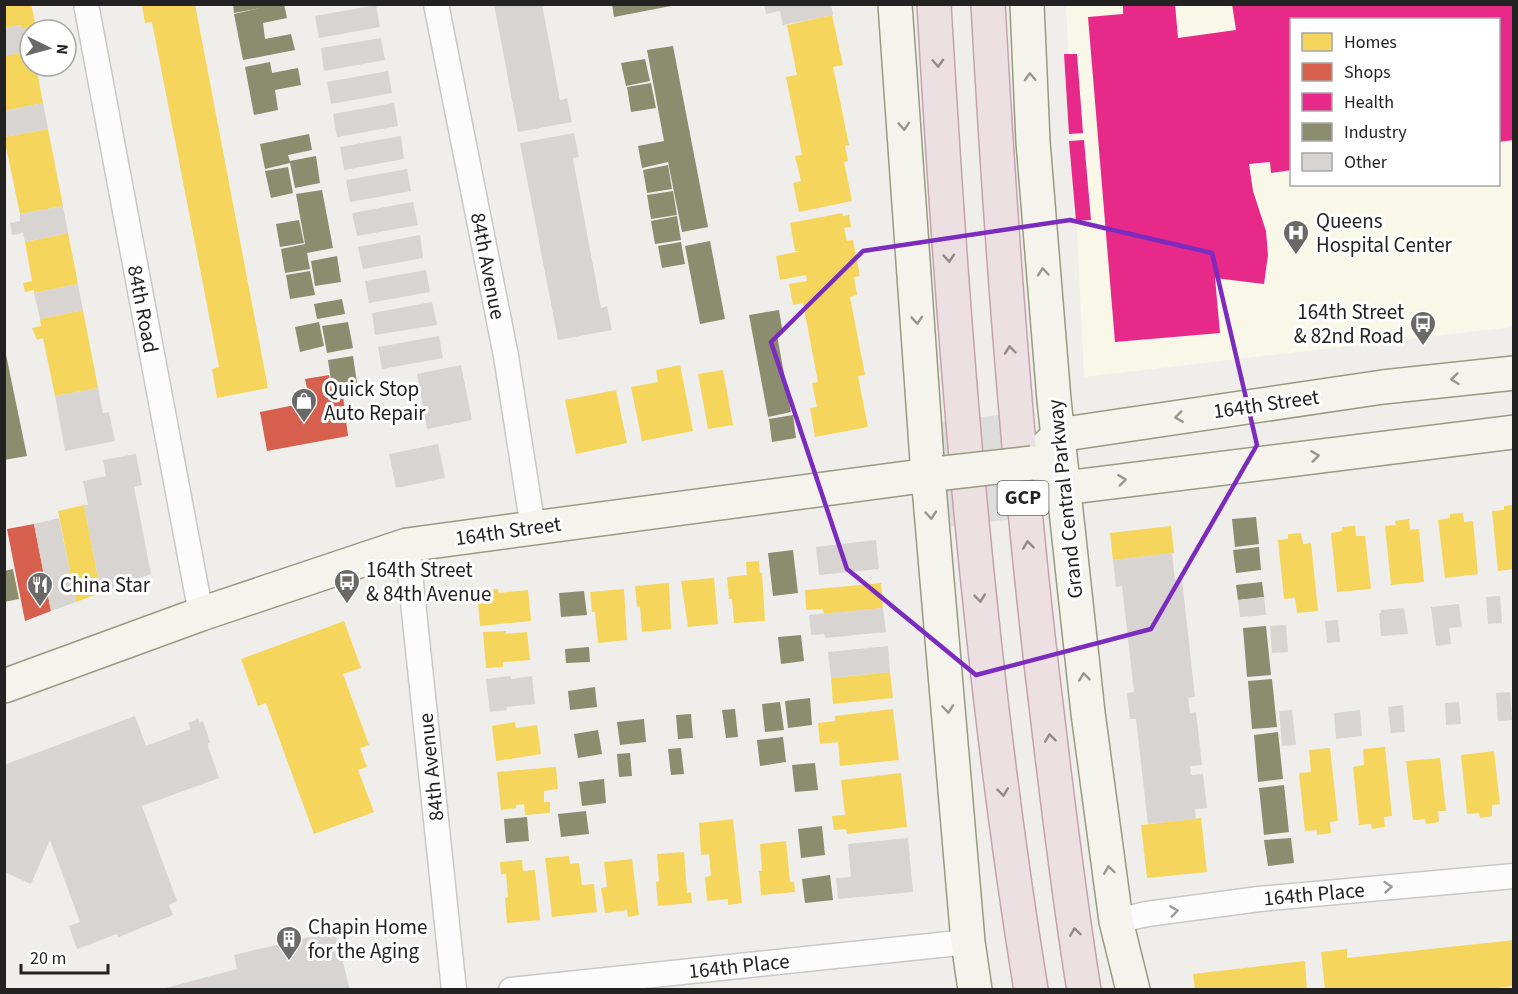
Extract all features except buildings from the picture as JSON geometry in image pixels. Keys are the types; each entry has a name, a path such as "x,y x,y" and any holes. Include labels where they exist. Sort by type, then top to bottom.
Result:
{"highway":[{"name":"GCP","path":"934,4 950,274 979,592 1008,828 1031,990"},
{"name":"Grand Central Parkway","path":"988,4 1004,267 1022,488 1054,779 1084,990"}],"street":[{"name":"84th Road","path":"86,4 201,614"},
{"name":"84th Avenue","path":"436,4 506,356 533,528"},
{"path":"895,4 936,474 968,942 975,990"},
{"name":"Grand Central Parkway","path":"1027,4 1033,142 1058,435 1088,713 1116,921 1133,990"},
{"name":"164th Street","path":"1058,435 1383,387 1514,373"},
{"path":"1058,435 1032,463 1064,488 1514,432"},
{"name":"164th Street","path":"4,686 201,614 407,545 1032,463"},
{"name":"84th Avenue","path":"407,545 454,990"},
{"name":"164th Place","path":"1116,921 1147,914 1259,899 1514,876"},
{"name":"164th Place","path":"511,990 968,942"}],"highlighted area":[{"path":"1070,220 1212,253 1257,445 1151,629 976,675 847,569 771,342 863,251"}],"shaded area":[{"name":"Queens Hospital Center","path":"1066,5 1513,5 1513,327 1084,377"}],"pier":[{"path":"1032,411 1044,516 951,526 939,422"}],"place":[{"name":"Queens Hospital Center","path":"1296,256"},
{"name":"164th Street & 82nd Road","path":"1423,347"},
{"name":"Quick Stop Auto Repair","path":"304,424"},
{"name":"164th Street & 84th Avenue","path":"347,605"},
{"name":"China Star","path":"40,608"},
{"name":"Chapin Home for the Aging","path":"289,962"}]}
